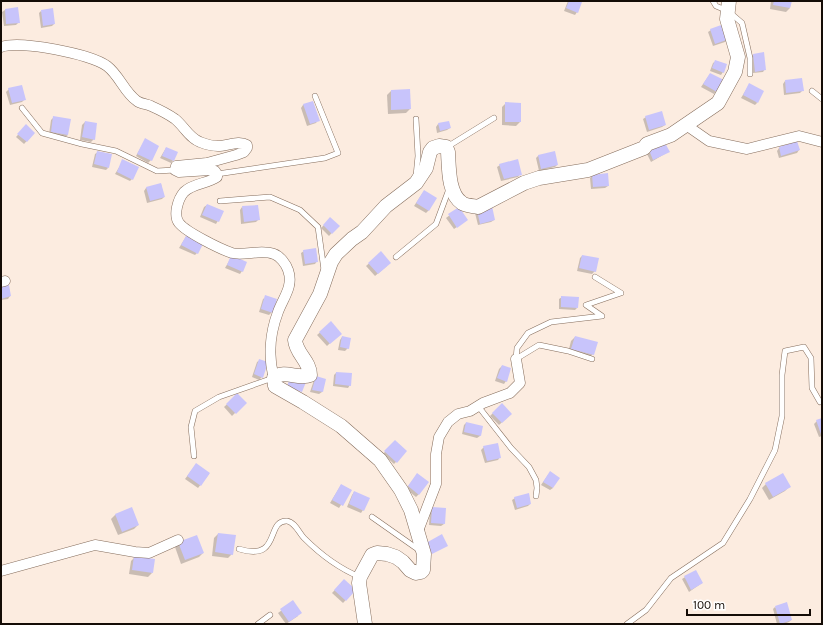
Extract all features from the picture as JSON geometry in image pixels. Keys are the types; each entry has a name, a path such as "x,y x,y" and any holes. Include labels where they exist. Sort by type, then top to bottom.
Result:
{"street":[{"path":"274,378 278,375 284,374 305,378 310,375 310,369 296,346 296,340 320,294 331,262 336,254 352,238 362,232 386,206 416,182 426,168 430,152 433,148 438,146 446,147 448,152 451,185 455,194 462,203 478,207 524,183 539,178 588,170 644,148 647,144 671,135 686,126 718,103 735,72 738,57 727,19 729,6"},
{"path":"1,47 8,45 32,46 93,59 107,66 118,78 128,93 139,102 166,113 176,120 192,137 199,142 215,146 240,142 247,145 244,152 207,164 176,166 175,170 179,172 215,170 217,174 217,177 212,180 196,185 183,193 176,213 177,222 182,227 209,242 233,253 274,254 282,260 288,269 290,285 278,312 272,335 271,362 275,386 279,390 303,402 341,426 380,460 401,490 411,510 424,554 423,570 416,573 410,570 396,557 387,554 377,553 372,555 360,577 359,583 366,624"},
{"path":"686,126 709,141 747,149 799,136 822,142"},
{"path":"418,531 436,484 436,454 439,436 448,422 458,414 470,411 483,403 510,393 520,383 516,358"},
{"path":"1,571 95,545 149,553 178,540"}],"lane":[{"path":"713,1 716,6 729,6 742,24 750,58 750,74"},
{"path":"812,91 822,99"},
{"path":"217,174 325,158 338,153 315,96"},
{"path":"22,108 42,133 82,144 116,151 158,171 175,170"},
{"path":"446,147 494,118"},
{"path":"416,119 418,156 416,182"},
{"path":"396,257 436,224 451,185"},
{"path":"220,201 270,197 300,210 318,227 325,279"},
{"path":"516,358 517,348 528,332 551,322 602,316 586,305 621,293 595,277"},
{"path":"516,358 539,345 568,351 592,359"},
{"path":"627,624 646,610 671,578 723,543 750,499 775,450 782,416 782,375 786,351 804,347 811,358 812,388 820,402"},
{"path":"194,456 191,427 195,410 219,397 274,378"},
{"path":"478,406 511,448 529,467 536,480 536,496"},
{"path":"372,516 424,554"},
{"path":"239,550 252,552 263,550 270,543 278,524 289,521 293,523 300,534 319,553 332,563 360,577"},
{"path":"258,624 270,615"}],"building":[{"path":"569,1 582,2 578,13 566,8"},
{"path":"774,1 792,1 790,8 773,5"},
{"path":"18,7 20,23 6,24 5,9"},
{"path":"53,8 55,24 43,26 41,10"},
{"path":"724,24 729,39 715,44 710,29"},
{"path":"764,52 766,70 755,72 753,54"},
{"path":"715,60 727,64 724,73 712,68"},
{"path":"710,73 724,80 717,92 703,84"},
{"path":"802,78 804,91 786,93 785,80"},
{"path":"749,83 764,91 758,103 743,95"},
{"path":"22,85 26,100 12,103 8,88"},
{"path":"410,89 411,109 391,110 391,90"},
{"path":"313,101 320,121 310,124 303,104"},
{"path":"505,102 521,103 521,122 505,122"},
{"path":"662,111 666,125 649,130 645,116"},
{"path":"53,116 71,119 68,135 51,132"},
{"path":"85,121 97,123 95,140 82,137"},
{"path":"449,121 451,128 440,131 438,123"},
{"path":"26,124 35,133 27,142 17,134"},
{"path":"145,138 159,146 152,161 137,154"},
{"path":"797,141 800,150 781,156 779,147"},
{"path":"665,143 670,152 653,160 649,150"},
{"path":"166,147 178,152 174,161 162,156"},
{"path":"97,151 112,154 109,168 94,164"},
{"path":"555,151 558,165 541,169 538,155"},
{"path":"122,159 139,167 133,180 117,172"},
{"path":"518,159 522,175 504,179 499,164"},
{"path":"608,173 609,186 593,187 592,175"},
{"path":"161,183 165,197 150,201 146,187"},
{"path":"424,190 437,198 429,211 416,203"},
{"path":"207,204 224,211 219,222 202,215"},
{"path":"258,205 260,220 244,222 242,206"},
{"path":"492,206 495,220 480,224 477,210"},
{"path":"459,207 468,220 457,228 448,214"},
{"path":"330,217 340,226 332,234 323,225"},
{"path":"187,234 204,242 198,254 181,245"},
{"path":"316,248 318,262 305,264 303,250"},
{"path":"381,251 391,263 378,274 368,263"},
{"path":"231,255 247,262 243,272 227,265"},
{"path":"582,255 599,258 596,272 579,268"},
{"path":"9,285 11,296 1,299 1,286"},
{"path":"265,295 277,299 273,313 261,309"},
{"path":"561,296 579,297 578,308 561,307"},
{"path":"331,321 342,334 330,344 319,332"},
{"path":"342,336 351,338 349,349 340,347"},
{"path":"575,336 598,342 594,355 571,349"},
{"path":"259,359 268,362 263,378 254,374"},
{"path":"502,365 511,368 507,382 497,378"},
{"path":"336,372 352,373 351,386 335,384"},
{"path":"316,376 326,379 323,392 312,390"},
{"path":"290,377 306,382 302,392 287,387"},
{"path":"237,393 247,403 236,414 226,404"},
{"path":"502,403 512,414 502,423 492,413"},
{"path":"822,418 822,437 816,420"},
{"path":"466,422 483,426 481,436 464,432"},
{"path":"395,440 407,451 397,463 384,451"},
{"path":"498,443 501,458 487,461 483,446"},
{"path":"196,463 210,473 201,486 187,476"},
{"path":"550,471 560,478 553,488 543,482"},
{"path":"417,473 429,482 419,495 408,486"},
{"path":"783,473 791,487 773,497 765,483"},
{"path":"341,484 352,490 343,506 332,500"},
{"path":"354,491 370,498 364,511 349,504"},
{"path":"529,493 531,504 517,508 514,497"},
{"path":"132,507 139,525 122,532 115,514"},
{"path":"432,507 446,508 445,524 431,523"},
{"path":"218,533 236,535 233,555 215,552"},
{"path":"442,534 448,546 432,554 426,543"},
{"path":"197,535 204,553 185,560 178,542"},
{"path":"134,556 155,559 153,573 132,570"},
{"path":"696,570 703,583 691,590 684,576"},
{"path":"344,579 356,590 346,601 334,590"},
{"path":"293,600 302,613 289,622 280,609"},
{"path":"787,602 792,620 780,624 775,606"}]}
